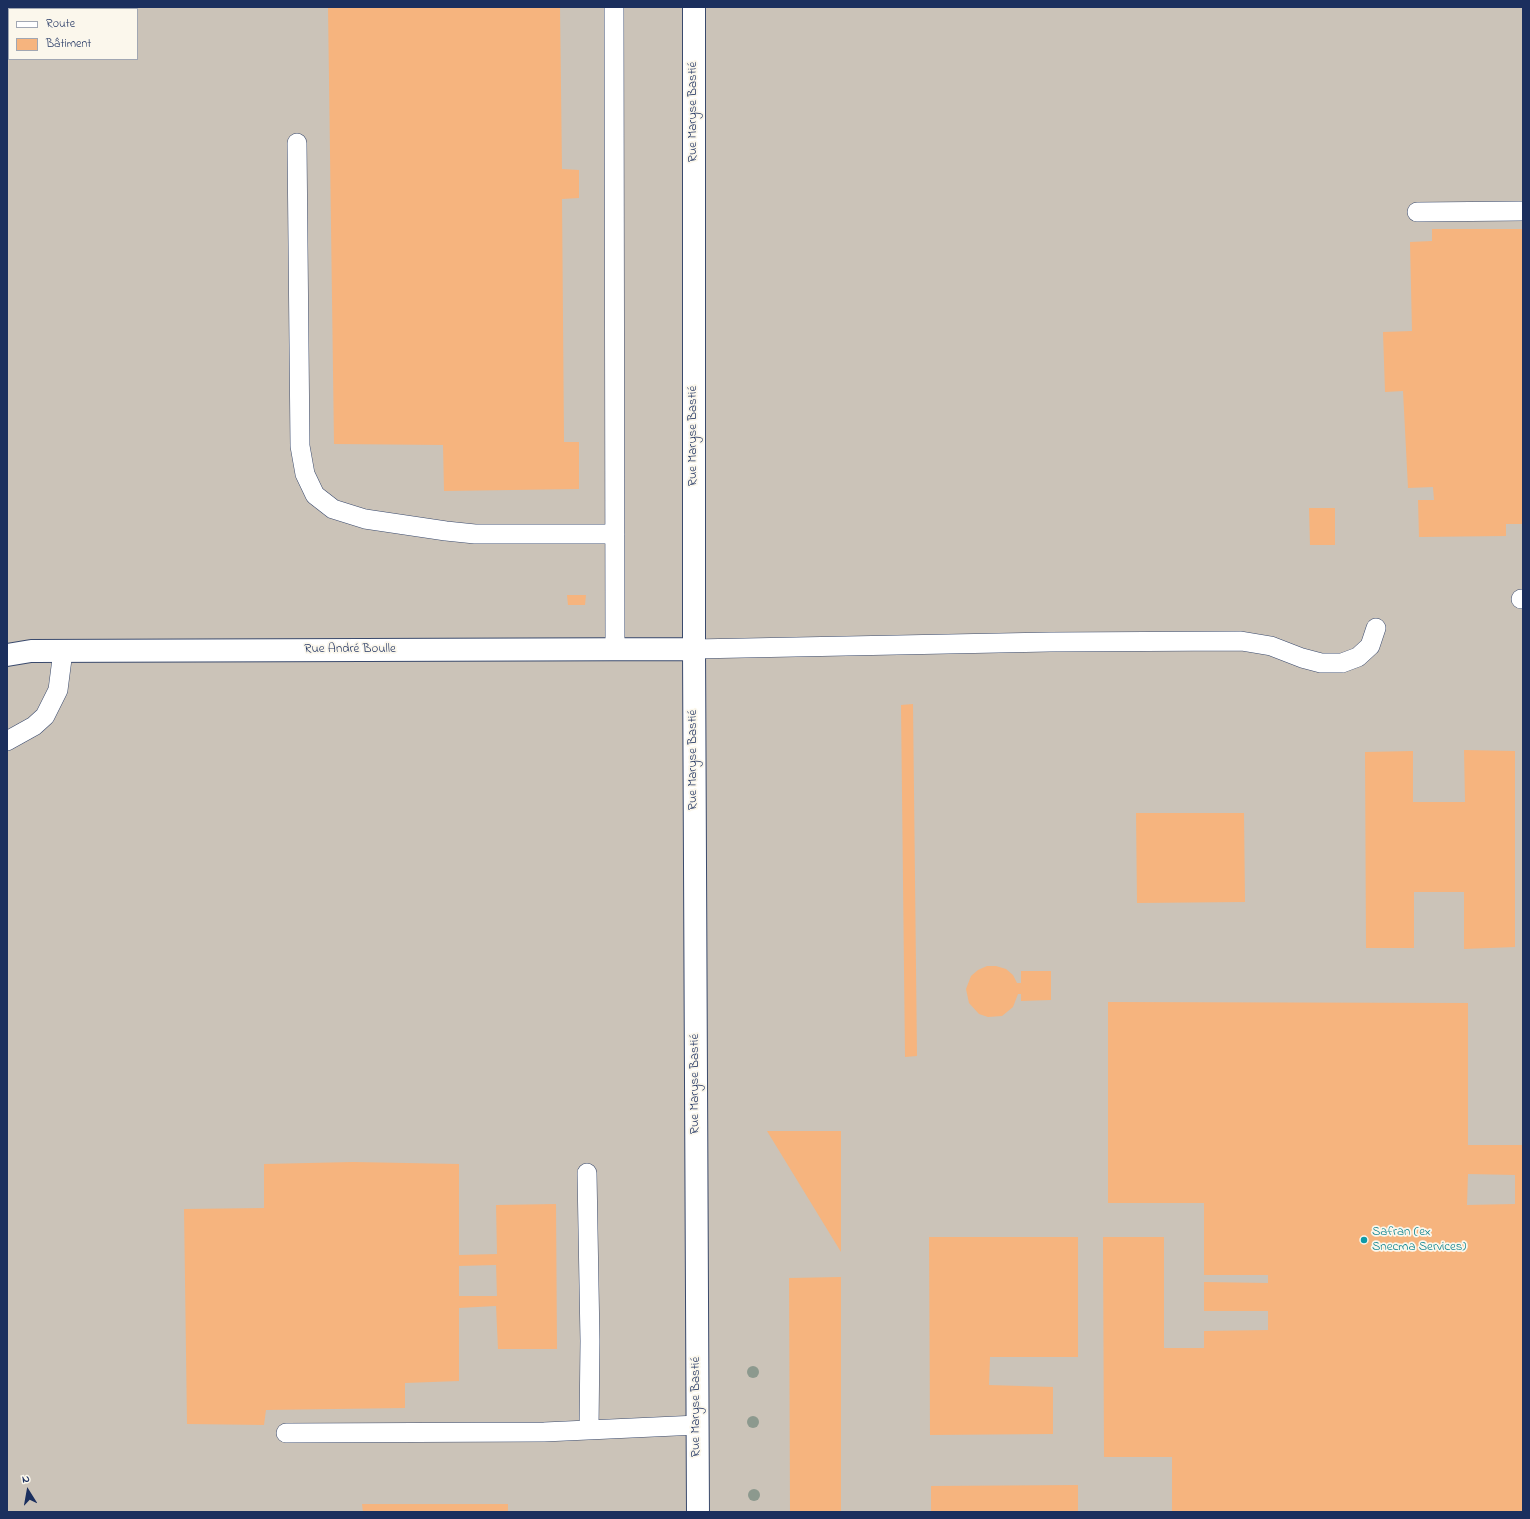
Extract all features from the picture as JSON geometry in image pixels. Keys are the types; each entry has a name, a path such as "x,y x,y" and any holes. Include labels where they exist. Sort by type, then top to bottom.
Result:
{"street":[{"name":"Rue Maryse Bastié","path":"694,7 694,649 698,1512"},
{"name":"Rue André Boulle","path":"7,655 31,651 694,649"}],"lane":[{"path":"614,7 616,649"},
{"path":"297,143 300,446 305,474 315,495 334,509 365,519 446,532 475,534 615,534"},
{"path":"1416,212 1523,211"},
{"path":"694,649 1050,642 1241,641 1271,646 1302,658 1321,663 1342,663 1358,657 1370,646 1376,628"},
{"path":"7,742 34,726 45,716 58,690 63,651"},
{"path":"587,1173 590,1341 588,1429"},
{"path":"286,1433 536,1432 698,1425"}],"shaded area":[{"path":"1523,7 1523,1512 7,1512 7,25 8,24 8,60 138,60 138,8 19,8"}],"building":[{"path":"328,7 560,7 562,169 579,170 579,198 562,199 564,442 579,442 579,489 444,491 443,445 334,444"},
{"path":"1432,229 1523,229 1523,524 1506,524 1506,536 1419,537 1418,500 1434,500 1433,487 1408,488 1403,391 1385,392 1383,332 1412,331 1410,242 1432,241"},
{"path":"1309,508 1335,508 1335,545 1310,545"},
{"path":"567,595 586,595 585,605 568,605"},
{"path":"913,704 917,1056 905,1057 901,705"},
{"path":"1464,750 1515,751 1515,947 1464,949 1464,892 1414,892 1414,948 1366,948 1365,752 1413,751 1413,802 1465,802"},
{"path":"1136,813 1244,813 1245,902 1137,903"},
{"path":"987,966 996,966 1006,969 1013,975 1017,983 1021,983 1021,971 1051,971 1051,1000 1021,1001 1021,994 1018,994 1013,1007 1002,1016 988,1017 979,1014 969,1003 966,989 971,976 978,970"},
{"name":"Safran (ex Snecma Services)","path":"1108,1002 1468,1003 1468,1145 1523,1145 1523,1512 1172,1512 1172,1457 1104,1457 1103,1237 1164,1237 1164,1348 1204,1348 1204,1331 1268,1330 1268,1311 1204,1311 1204,1282 1268,1283 1268,1275 1204,1275 1204,1203 1108,1203","holes":["1468,1174 1515,1175 1515,1204 1467,1205"]},
{"path":"767,1131 841,1131 841,1252"},
{"path":"353,1162 459,1164 459,1255 497,1254 496,1205 556,1204 557,1349 498,1349 496,1306 459,1308 459,1381 405,1383 405,1408 266,1410 264,1425 187,1424 184,1209 264,1208 264,1164","holes":["496,1265 497,1296 459,1296 459,1266"]},
{"path":"929,1237 1078,1237 1078,1357 990,1357 989,1385 1053,1387 1053,1434 930,1435"},
{"path":"841,1277 841,1512 790,1512 789,1278"},
{"path":"1078,1485 1078,1512 931,1512 931,1486"},
{"path":"362,1504 508,1504 508,1512 363,1512"}],"place":[{"name":"Safran (ex Snecma Services)","path":"1364,1240"}]}
